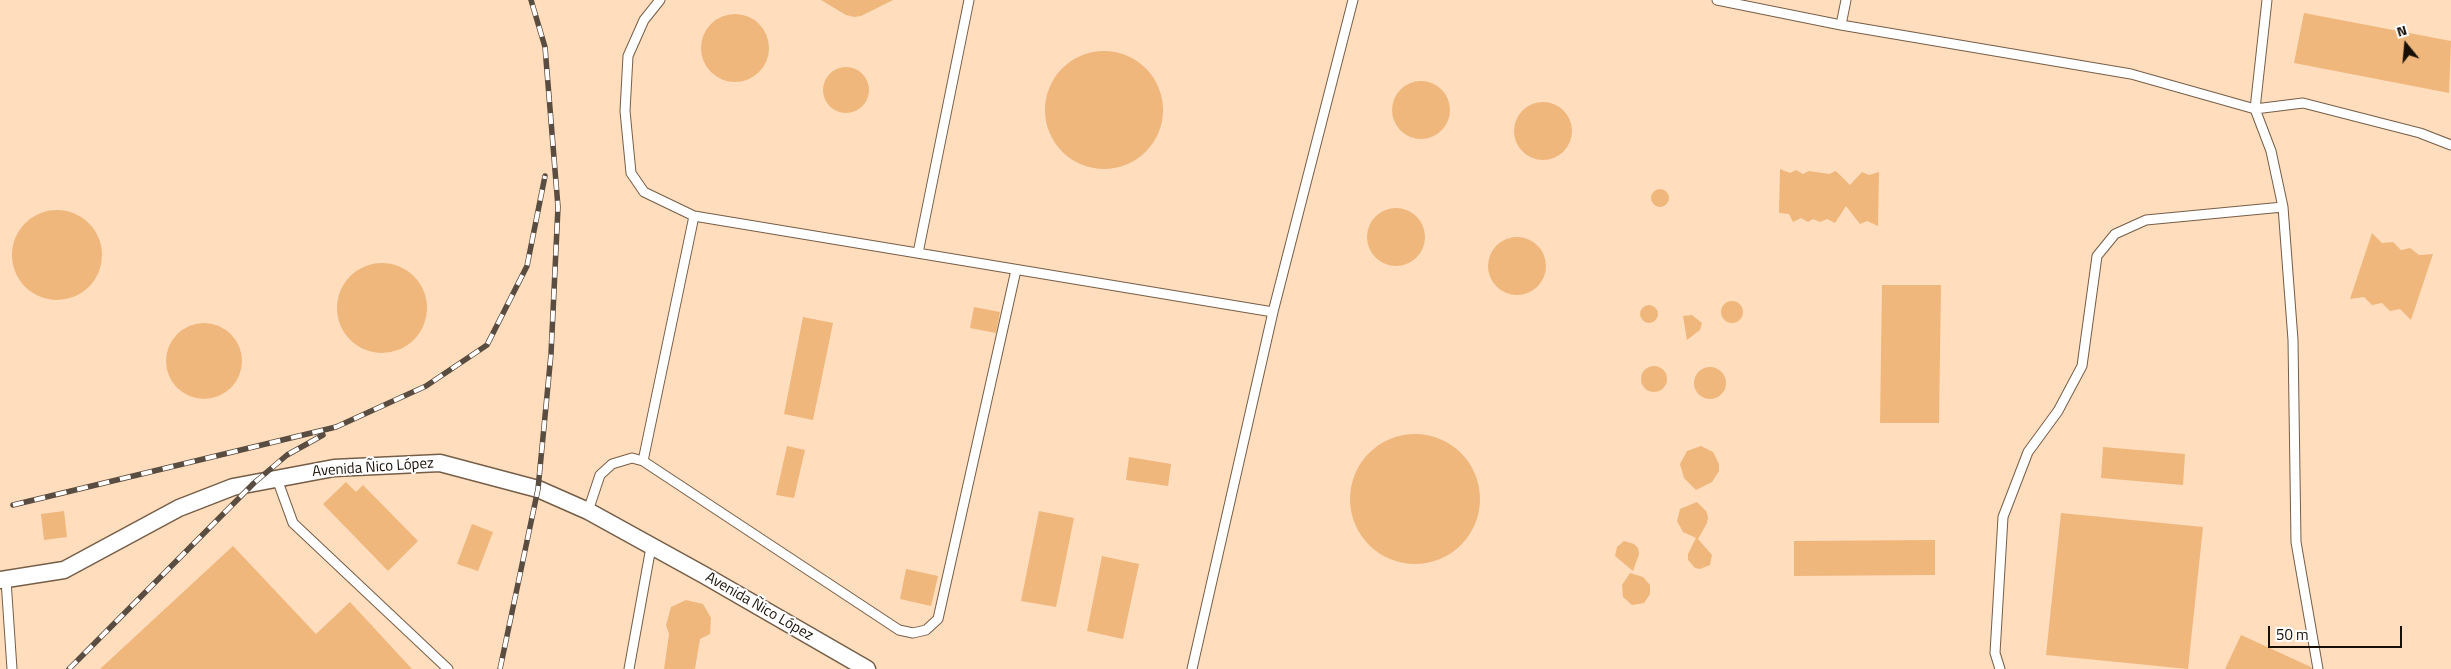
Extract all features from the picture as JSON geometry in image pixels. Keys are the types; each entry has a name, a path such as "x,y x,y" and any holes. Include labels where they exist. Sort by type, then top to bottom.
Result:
{"street":[{"name":"Avenida Ñico López","path":"3,580 64,570 179,508 233,487 334,468 440,463 538,489 588,511 867,669"}],"lane":[{"path":"660,0 644,20 628,56 625,111 631,173 644,192 694,216 1273,312"},
{"path":"918,253 969,0"},
{"path":"1192,669 1273,312 1353,0"},
{"path":"1717,0 1841,25 2131,74 2255,109 2303,103 2420,133 2451,145"},
{"path":"1841,25 1846,0"},
{"path":"2267,0 2255,109 2271,150 2283,207 2293,340 2296,542 2318,669"},
{"path":"2000,669 1996,653 2003,518 2028,452 2058,411 2082,366 2097,256 2115,234 2146,220 2283,207"},
{"path":"643,461 694,216"},
{"path":"588,511 600,475 612,464 632,458 643,461 898,630 913,633 926,630 938,619 1016,270"},
{"path":"277,479 293,523 448,669"},
{"path":"629,669 651,547"},
{"path":"3,580 12,669"}],"shaded area":[{"path":"0,0 2451,0 2451,669 0,669"}],"building":[{"path":"821,0 893,0 861,16 854,17 846,15"},
{"path":"2304,13 2451,41 2449,93 2294,63"},
{"path":"735,14 748,17 759,24 766,35 769,48 766,61 759,72 748,79 735,82 722,79 711,72 704,61 701,48 704,35 711,24 722,17"},
{"path":"1104,51 1127,55 1146,68 1159,87 1163,110 1159,133 1146,152 1127,165 1104,169 1081,165 1062,152 1049,133 1045,110 1049,87 1062,68 1081,55"},
{"path":"851,67 863,73 868,81 868,99 863,107 855,112 841,113 829,107 824,99 823,85 829,73 837,68"},
{"path":"1421,81 1432,83 1445,94 1450,110 1448,121 1437,134 1421,139 1410,137 1397,126 1392,110 1394,99 1405,86"},
{"path":"1543,102 1554,104 1567,115 1572,131 1570,142 1559,155 1543,160 1532,158 1519,147 1514,131 1516,120 1527,107"},
{"path":"1780,169 1790,173 1796,170 1803,174 1809,171 1829,174 1836,171 1850,185 1862,172 1869,175 1879,172 1878,226 1867,221 1860,224 1846,206 1835,223 1827,219 1820,222 1813,219 1808,222 1801,218 1793,222 1789,214 1779,213"},
{"path":"1656,189 1664,189 1669,194 1667,205 1656,207 1651,202 1651,194"},
{"path":"1396,208 1407,210 1420,221 1425,237 1423,248 1412,261 1396,266 1385,264 1372,253 1367,237 1369,226 1380,213"},
{"path":"57,210 74,213 89,223 99,238 102,255 99,272 89,287 74,297 57,300 40,297 25,287 15,272 12,255 15,238 25,223 40,213"},
{"path":"2372,233 2382,243 2393,242 2401,250 2410,248 2419,255 2433,254 2411,320 2400,309 2390,311 2382,303 2372,305 2364,297 2350,299"},
{"path":"1517,237 1528,239 1541,250 1546,266 1544,277 1533,290 1517,295 1506,293 1493,282 1488,266 1490,255 1501,242"},
{"path":"382,263 399,267 414,276 423,291 427,308 423,325 414,340 399,349 382,353 365,349 350,340 341,325 337,308 341,291 350,276 365,267"},
{"path":"1882,285 1941,285 1939,423 1880,423"},
{"path":"1732,301 1740,304 1743,312 1740,320 1732,323 1724,320 1721,312 1724,304"},
{"path":"1645,305 1653,305 1658,310 1656,321 1645,323 1640,318 1640,310"},
{"path":"974,307 1000,312 996,333 970,328"},
{"path":"1692,315 1702,323 1700,330 1687,340 1683,316"},
{"path":"803,317 833,323 813,420 784,414"},
{"path":"204,323 219,326 231,334 239,346 242,361 239,376 231,388 219,396 204,399 189,396 177,388 169,376 166,361 169,346 177,334 189,326"},
{"path":"1654,366 1664,369 1667,379 1664,389 1654,392 1644,389 1641,379 1644,369"},
{"path":"1710,367 1721,372 1726,383 1721,394 1710,399 1699,394 1694,383 1699,372"},
{"path":"1415,434 1428,435 1440,439 1461,453 1475,474 1479,486 1479,512 1475,524 1461,545 1440,559 1428,563 1415,564 1402,563 1390,559 1369,545 1355,524 1351,512 1350,499 1351,486 1355,474 1369,453 1390,439 1402,435"},
{"path":"787,446 805,450 794,498 776,495"},
{"path":"1701,446 1713,452 1719,464 1719,471 1712,482 1696,490 1684,478 1680,464 1687,451"},
{"path":"2103,447 2185,454 2183,485 2101,478"},
{"path":"1129,457 1171,464 1168,486 1126,480"},
{"path":"346,482 356,492 363,485 418,541 388,571 323,504"},
{"path":"1697,502 1706,511 1708,517 1707,523 1698,539 1712,555 1710,565 1700,569 1695,568 1688,560 1688,554 1696,538 1683,532 1677,521 1680,509"},
{"path":"64,511 67,537 44,540 41,514"},
{"path":"1039,511 1074,518 1056,607 1021,601"},
{"path":"2061,513 2203,527 2188,669 2046,655"},
{"path":"472,524 493,532 478,571 457,564"},
{"path":"1935,540 1935,575 1794,576 1794,541"},
{"path":"1624,541 1634,544 1638,548 1639,554 1633,571 1615,556 1617,547"},
{"path":"233,546 316,634 350,602 412,669 100,669"},
{"path":"1102,556 1139,564 1123,639 1087,631"},
{"path":"906,569 938,576 931,606 900,599"},
{"path":"1630,573 1643,577 1650,585 1650,594 1644,603 1632,605 1623,597 1622,585"},
{"path":"686,600 703,604 711,618 710,634 700,639 695,669 664,669 669,634 666,625 671,607"},
{"path":"2241,635 2311,667 2312,669 2225,669"}],"railway":[{"path":"500,669 538,489 551,354 558,207 545,47 531,0"},
{"path":"13,505 336,427 426,386 487,345 527,266 545,176"},
{"path":"69,669 254,483 287,455 323,435"}]}
